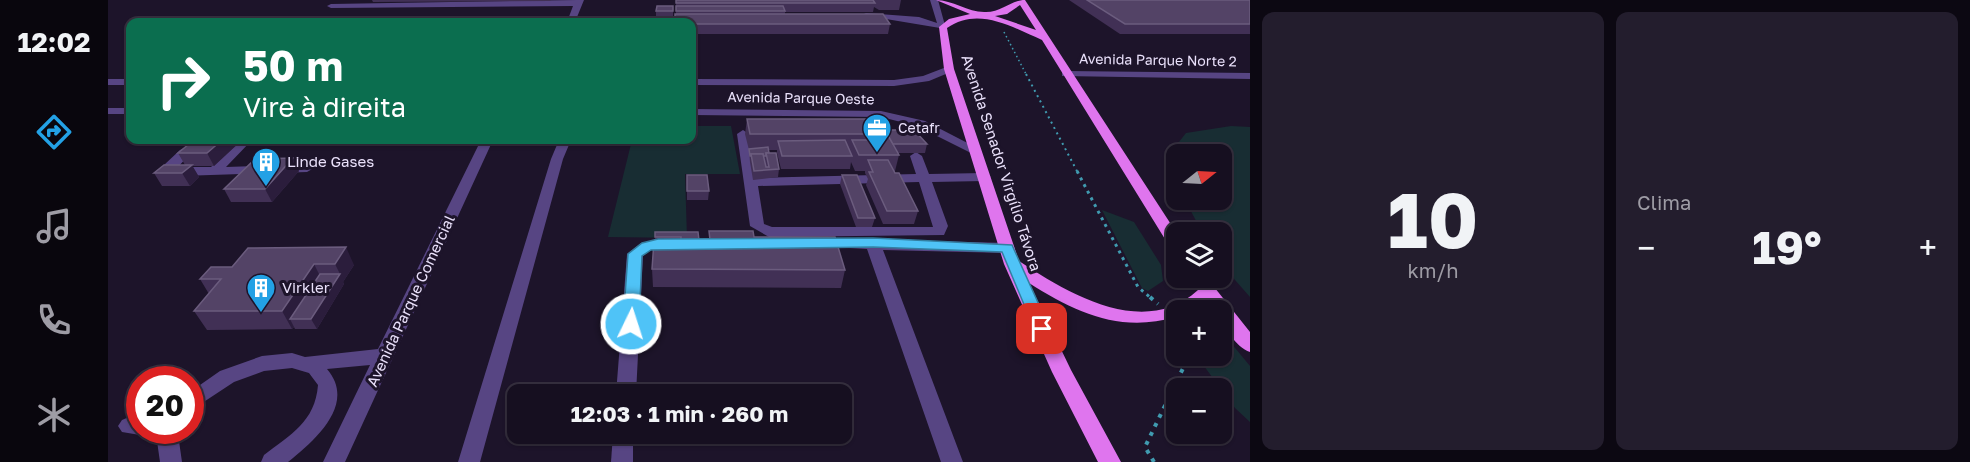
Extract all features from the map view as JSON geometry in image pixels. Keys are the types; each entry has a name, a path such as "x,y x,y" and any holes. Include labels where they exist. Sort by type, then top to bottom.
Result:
{"main road":[{"path":"940,0 980,15 1021,26 1046,39"},
{"path":"943,27 956,19 1009,11 1021,0 1166,229"},
{"name":"Avenida Senador Virgílio Távora","path":"943,27 949,69 1010,256 1062,372 1110,462"},
{"path":"1010,256 1052,292 1077,304 1116,315 1148,317 1166,314"},
{"path":"1205,288 1250,345"}],"street":[{"name":"Avenida Senador Virgílio Távora","path":"934,0 943,27"},
{"path":"331,6 580,2 574,18"},
{"path":"855,15 919,20 943,27"},
{"name":"Avenida Parque Oeste","path":"696,82 894,83 925,79 949,69"},
{"name":"Avenida Parque Norte 2","path":"1069,79 1250,76"},
{"name":"Avenida Parque Norte 2","path":"1069,79 1250,81"},
{"path":"108,82 126,81"},
{"path":"108,111 126,111"},
{"name":"Avenida Parque Oeste","path":"696,112 881,114 921,123 975,150"},
{"path":"743,134 758,226 769,232 939,232 941,225 916,156"},
{"path":"201,144 184,153 169,168 181,172 307,168"},
{"path":"214,171 242,144"},
{"name":"Avenida Parque Comercial","path":"334,462 485,144"},
{"path":"469,462 564,144"},
{"path":"239,185 253,170"},
{"path":"752,182 984,177"},
{"path":"627,384 635,254 646,246 694,243"},
{"path":"754,243 873,243 1010,256"},
{"path":"873,243 952,462"},
{"path":"204,393 227,376 272,360 292,359 310,363 385,356"},
{"path":"272,462 296,447 315,426 327,405 329,387 323,372 310,363"},
{"path":"168,444 171,462"},
{"path":"622,462 623,444"}],"path":[{"path":"1000,25 1138,287 1166,306"},
{"path":"1155,462 1145,447 1184,366"}],"shaded area":[{"path":"696,126 731,126 740,174 685,174 687,238 608,237 631,144 696,144"},
{"path":"1231,126 1250,127 1250,297 1232,277 1232,222 1197,222 1190,210 1232,210 1232,144 1177,144 1186,133"},
{"path":"1102,210 1134,222 1161,265 1163,281 1148,291 1142,288"},
{"path":"1232,344 1250,366 1250,422 1232,404 1232,378 1213,378 1204,366 1232,366"}],"building":[{"path":"676,0 873,0 875,3 676,3"},
{"path":"1087,0 1250,0 1250,24 1125,24"},
{"path":"657,6 673,6 673,11 656,11"},
{"path":"676,6 783,6 785,11 676,11"},
{"path":"675,14 883,14 890,24 696,24 696,18 675,18"},
{"path":"747,119 879,119 899,155 859,155 852,140 873,140 871,134 750,134"},
{"path":"885,130 914,130 927,144 893,144"},
{"path":"845,140 852,156 782,156 778,141"},
{"path":"189,144 217,144 207,153 178,153"},
{"path":"768,147 769,153 766,153 766,156 751,154 750,156 749,149"},
{"path":"766,153 776,153 779,169 754,171 751,154 763,154 766,167 769,167"},
{"path":"293,158 265,189 224,189 255,159"},
{"path":"868,160 888,160 895,173 899,173 918,211 887,211 869,172 873,172"},
{"path":"164,165 192,165 182,173 154,173"},
{"path":"687,175 707,175 709,191 687,191"},
{"path":"842,175 857,175 875,218 858,218"},
{"path":"709,231 753,231 754,237 835,237 845,270 652,269 654,241 681,241 681,237 655,237 655,232 698,232 699,240 710,240"},
{"path":"346,247 335,264 314,264 282,311 194,311 221,279 200,279 211,267 232,267 248,248"},
{"path":"320,274 340,274 311,319 290,319"}],"place":[{"name":"Cetafr","path":"877,154"},
{"name":"Linde Gases","path":"266,188"},
{"name":"Virkler","path":"261,314"}],"route":[{"path":"631,324 635,254 646,246 658,244 873,243 1007,248 1042,329"}]}
